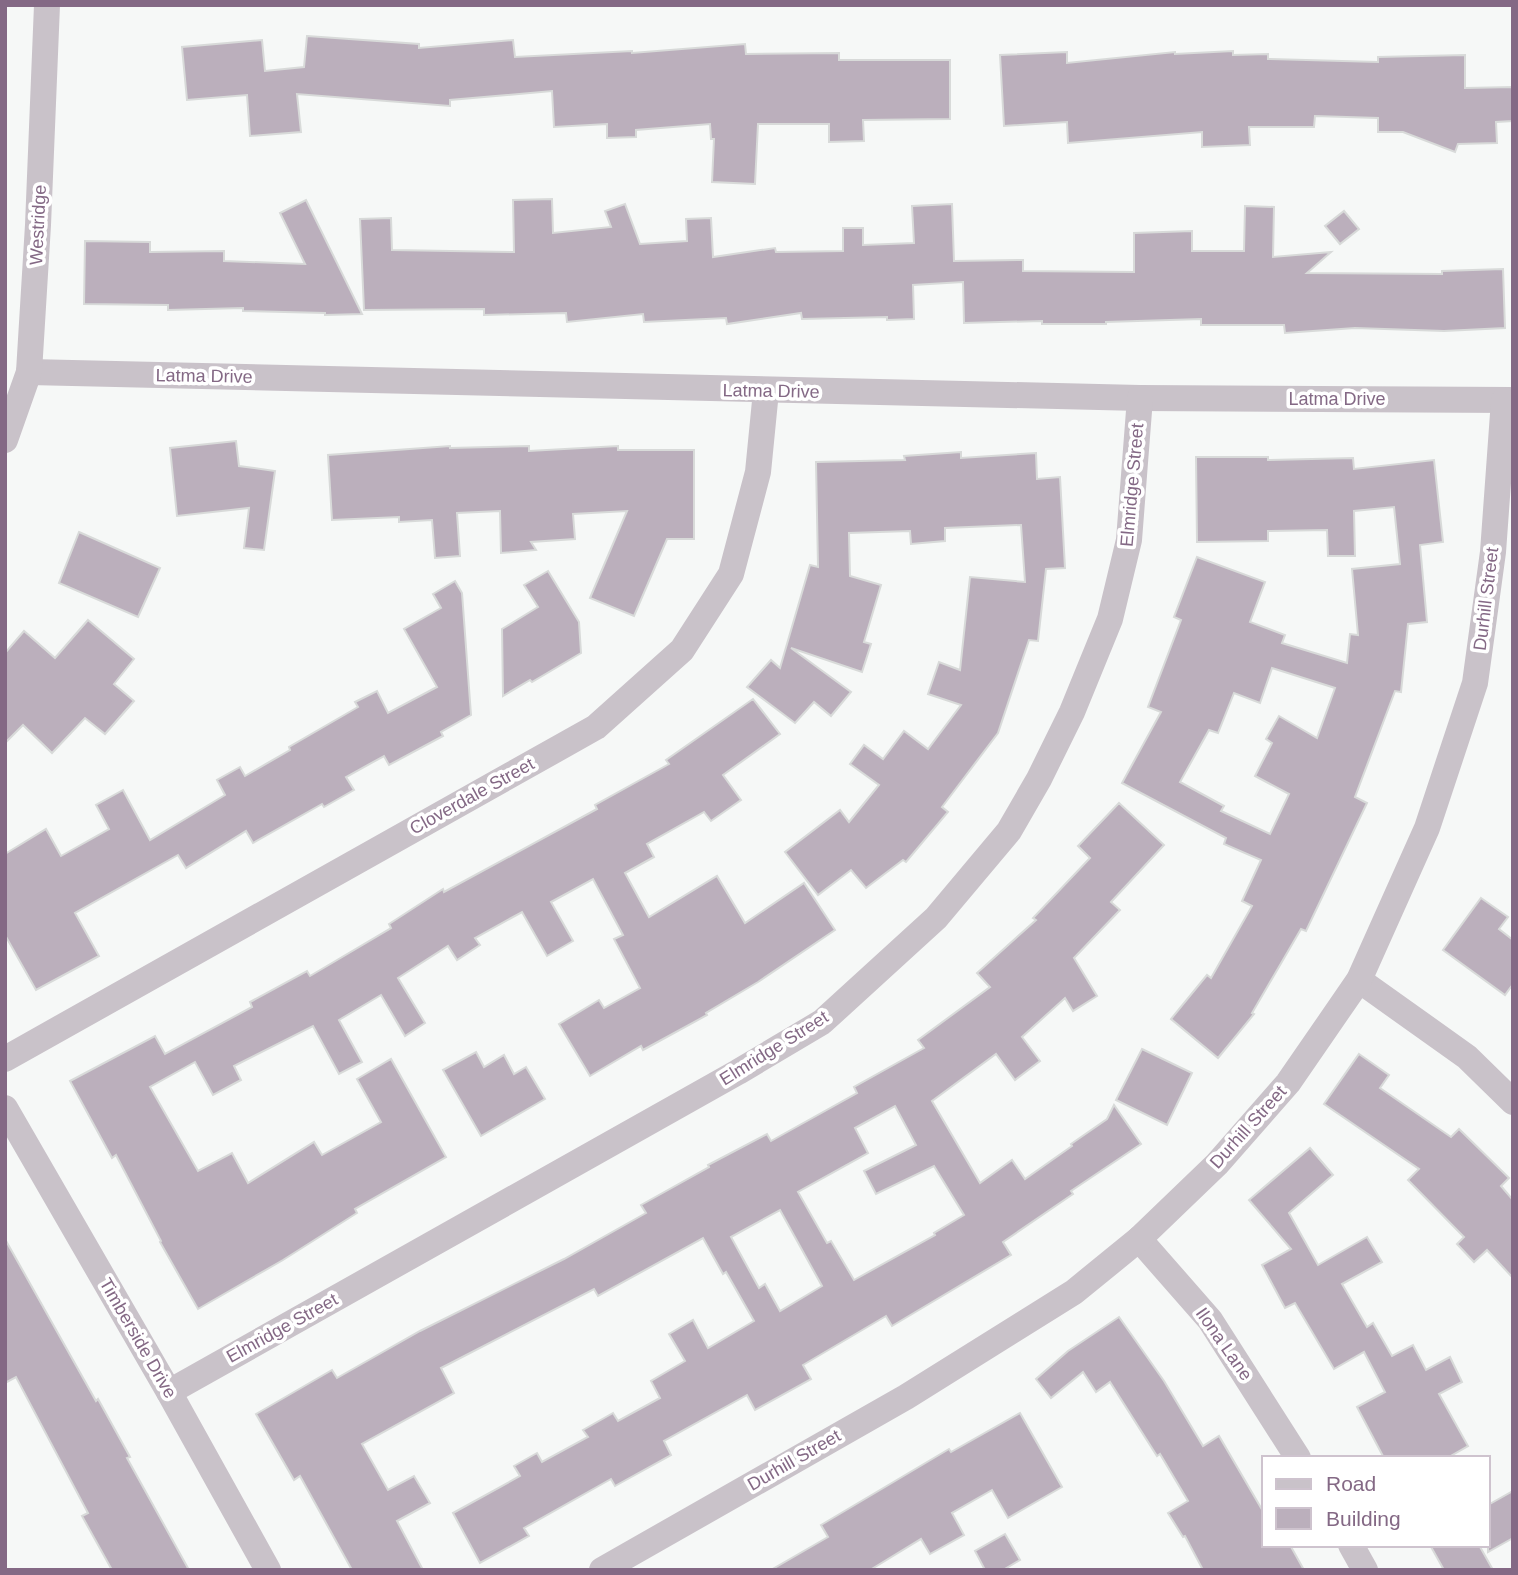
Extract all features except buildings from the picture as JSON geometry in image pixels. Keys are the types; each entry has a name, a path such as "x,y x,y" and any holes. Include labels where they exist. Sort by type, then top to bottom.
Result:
{"street":[{"name":"Westridge","path":"5,440 29,372 47,5"},
{"name":"Latma Drive","path":"29,372 765,391 1140,398 1508,400"},
{"name":"Cloverdale Street","path":"5,1059 596,727 682,649 731,574 758,472 765,391"},
{"name":"Elmridge Street","path":"169,1392 822,1022 936,918 1015,821 1072,712 1110,620 1129,540 1140,398"},
{"name":"Durhill Street","path":"602,1570 906,1397 1074,1292 1139,1239 1217,1164 1288,1083 1359,981 1427,828 1475,683 1493,552 1508,400"},
{"path":"1359,981 1467,1057 1513,1102"},
{"name":"Timberside Drive","path":"5,1108 268,1570"},
{"name":"Ilona Lane","path":"1139,1239 1210,1320 1297,1456"},
{"path":"1351,1547 1365,1570"}]}
